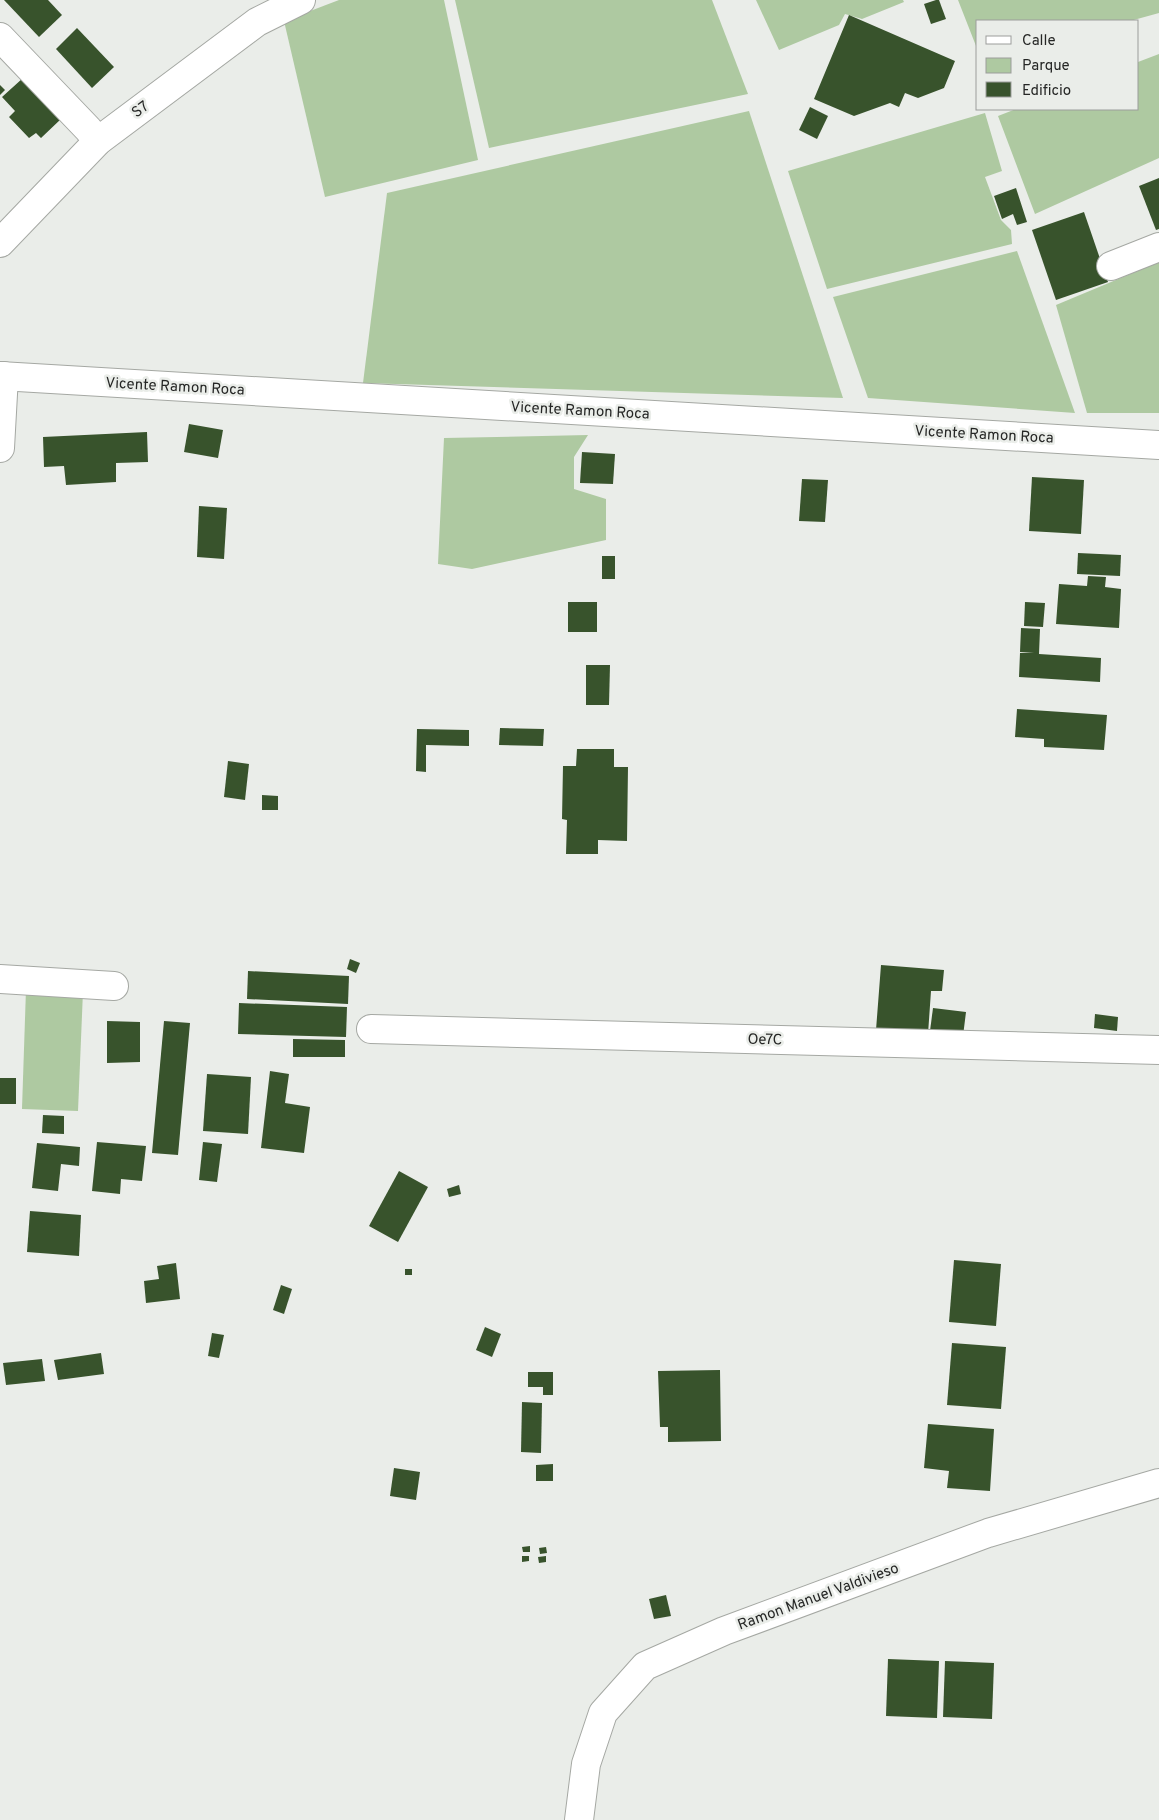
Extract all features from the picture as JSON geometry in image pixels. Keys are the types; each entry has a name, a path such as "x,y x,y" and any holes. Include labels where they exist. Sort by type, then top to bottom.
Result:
{"street":[{"name":"S7","path":"0,243 98,141 257,22 300,0"},
{"path":"0,37 98,141"},
{"path":"1111,266 1159,247"},
{"path":"0,448 2,376"},
{"name":"Vicente Ramon Roca","path":"2,376 1159,445"},
{"path":"0,979 114,986"},
{"name":"Oe7C","path":"371,1029 1159,1050"},
{"name":"Ramon Manuel Valdivieso","path":"579,1820 586,1764 603,1713 645,1666 724,1631 988,1533 1159,1483"}],"green space":[{"path":"339,0 444,0 478,160 325,197 284,21"},
{"path":"455,0 712,0 748,94 489,148"},
{"path":"756,0 903,0 904,2 862,19 845,14 839,25 779,50"},
{"path":"958,0 1159,0 1159,13 1134,20 976,20 976,46"},
{"path":"1159,54 1159,158 1035,214 998,116 1013,110 1139,110 1139,62"},
{"path":"749,111 843,398 363,383 387,193"},
{"path":"985,113 1002,171 985,177 1001,220 1011,230 1012,244 827,289 788,171"},
{"path":"1017,251 1075,413 868,398 833,297"},
{"path":"1159,262 1159,413 1087,413 1056,305"},
{"path":"588,435 574,457 574,489 606,499 606,540 472,569 438,564 444,438"},
{"path":"26,989 83,991 78,1111 22,1109"}],"building":[{"path":"4,0 48,0 62,15 39,37"},
{"path":"939,0 946,19 931,24 924,4"},
{"path":"849,15 955,61 944,88 918,98 905,93 899,107 890,103 854,116 814,99"},
{"path":"77,28 114,67 92,88 56,49"},
{"path":"23,78 61,119 41,138 36,133 29,138 9,117 15,111 2,97"},
{"path":"0,85 5,90 0,95"},
{"path":"810,107 828,116 817,139 799,130"},
{"path":"1159,178 1159,229 1156,230 1139,186"},
{"path":"1016,188 1027,222 1017,225 1013,214 1002,219 994,196"},
{"path":"1084,212 1108,282 1056,300 1032,230"},
{"path":"189,424 223,430 218,458 184,452"},
{"path":"147,432 148,462 116,463 116,482 66,485 64,466 44,467 43,437"},
{"path":"582,452 615,454 613,484 580,483"},
{"path":"1032,477 1084,480 1081,534 1029,531"},
{"path":"802,479 828,480 825,522 799,521"},
{"path":"199,506 227,508 224,559 197,557"},
{"path":"1078,553 1121,555 1120,576 1077,574"},
{"path":"602,556 615,556 615,579 602,579"},
{"path":"1088,576 1106,577 1105,587 1121,589 1119,628 1056,624 1059,584 1087,586"},
{"path":"568,602 597,602 597,632 568,632"},
{"path":"1025,602 1045,603 1043,627 1024,626"},
{"path":"1021,628 1040,629 1039,654 1101,658 1100,682 1019,677 1020,653 1034,653 1020,652"},
{"path":"586,665 610,665 609,705 586,705"},
{"path":"1017,709 1107,715 1104,750 1044,747 1044,739 1015,737"},
{"path":"500,728 544,729 543,746 499,745"},
{"path":"417,729 469,730 469,746 426,745 426,772 416,771"},
{"path":"577,749 614,749 614,767 628,767 627,841 598,840 598,854 566,854 567,820 562,819 563,766 576,766"},
{"path":"228,761 249,764 245,800 224,797"},
{"path":"262,795 278,796 278,810 262,810"},
{"path":"350,959 360,963 356,973 347,969"},
{"path":"881,965 944,970 942,991 931,991 928,1034 876,1030"},
{"path":"248,971 349,976 348,1004 247,999"},
{"path":"239,1003 347,1007 346,1037 238,1034"},
{"path":"933,1008 966,1012 963,1036 930,1031"},
{"path":"1095,1014 1118,1017 1117,1031 1094,1028"},
{"path":"107,1021 140,1022 140,1062 107,1063"},
{"path":"164,1021 190,1023 178,1155 152,1153"},
{"path":"293,1039 345,1040 345,1057 293,1057"},
{"path":"270,1071 289,1074 285,1103 310,1107 304,1153 261,1148"},
{"path":"207,1074 251,1077 248,1134 203,1131"},
{"path":"0,1078 16,1078 16,1104 0,1104"},
{"path":"43,1115 64,1116 64,1134 42,1133"},
{"path":"97,1142 146,1146 142,1181 121,1179 120,1194 92,1191"},
{"path":"203,1142 222,1144 217,1182 199,1180"},
{"path":"37,1143 80,1147 79,1166 61,1164 58,1191 32,1188"},
{"path":"399,1171 428,1187 398,1242 369,1226"},
{"path":"459,1185 461,1194 449,1197 447,1189"},
{"path":"30,1211 81,1215 79,1256 27,1252"},
{"path":"954,1260 1001,1264 996,1326 949,1322"},
{"path":"176,1263 180,1299 146,1303 144,1281 159,1279 157,1266"},
{"path":"405,1269 412,1269 412,1275 405,1275"},
{"path":"281,1285 292,1289 284,1314 273,1310"},
{"path":"485,1327 501,1334 492,1357 476,1350"},
{"path":"212,1333 224,1335 219,1358 208,1356"},
{"path":"952,1343 1006,1347 1001,1409 947,1405"},
{"path":"101,1353 104,1374 58,1380 54,1360"},
{"path":"42,1359 45,1381 6,1385 3,1363"},
{"path":"720,1370 721,1441 668,1442 668,1427 660,1427 658,1371"},
{"path":"528,1372 553,1372 553,1395 543,1395 543,1387 528,1387"},
{"path":"522,1402 542,1403 541,1453 521,1452"},
{"path":"928,1424 994,1429 990,1491 947,1488 949,1471 924,1468"},
{"path":"553,1464 553,1481 536,1481 536,1465"},
{"path":"394,1468 420,1472 416,1500 390,1496"},
{"path":"530,1546 530,1552 523,1552 522,1547"},
{"path":"546,1547 547,1553 540,1554 539,1548"},
{"path":"522,1556 529,1556 529,1561 522,1562"},
{"path":"546,1556 546,1562 539,1563 538,1557"},
{"path":"666,1595 671,1616 654,1619 649,1599"},
{"path":"888,1659 939,1661 937,1718 886,1716"},
{"path":"945,1661 994,1663 992,1719 943,1717"}]}
